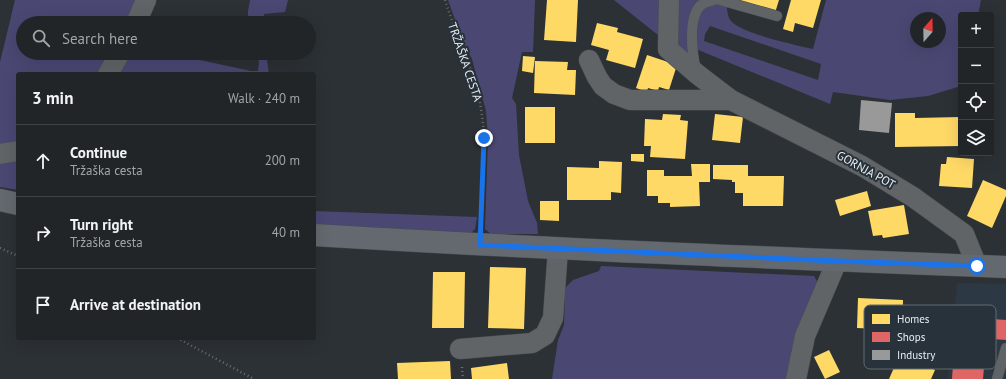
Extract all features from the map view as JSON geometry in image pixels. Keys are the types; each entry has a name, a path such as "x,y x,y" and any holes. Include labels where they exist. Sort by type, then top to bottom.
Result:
{"main road":[{"path":"0,200 16,204"},
{"path":"316,236 558,249 1006,267"}],"street":[{"path":"139,16 146,0"},
{"name":"GORNJA POT","path":"669,0 668,49 731,100 862,166 913,197 964,234 977,266"},
{"path":"109,72 116,60"},
{"name":"GORNJA POT","path":"589,60 603,86 614,94 630,100 731,100"},
{"path":"0,154 16,151"},
{"path":"460,349 532,343 545,335 553,318 558,249"},
{"path":"796,379 805,336 837,261"}],"lane":[{"path":"697,74 692,43 695,15 699,6 704,2 714,0"},
{"path":"720,0 777,16"},
{"path":"998,379 1006,348"}],"path":[{"name":"TRŽAŠKA CESTA","path":"444,0 478,93 482,115 484,138 480,245"},
{"path":"0,248 16,255"},
{"path":"181,340 254,379"}],"shaded area":[{"path":"15,0 138,0 131,16 16,16 16,60 108,60 101,72 16,72 16,143 0,147 0,62"},
{"path":"250,0 288,0 285,12 264,14 264,16 248,16"},
{"path":"448,0 535,0 533,52 522,52 512,98 516,104 519,155 528,201 537,223 538,234 491,234 485,229 488,138 486,111 472,59 462,39"},
{"path":"614,0 664,0 663,39"},
{"path":"674,0 700,0 695,5 690,18 689,54 677,46"},
{"path":"826,0 981,0 979,12 958,12 958,87 928,96 890,100 833,92 830,104 696,49 699,15 705,4 715,2 727,6 730,20 739,27 771,39 813,49","holes":["710,26 821,64 818,80 704,41 705,34"]},
{"path":"126,60 200,60 251,71 258,71 258,60 267,60 269,72 119,72"},
{"path":"16,157 16,190 0,187 0,161"},
{"path":"316,211 477,217 475,229 471,233 431,232 316,224"},
{"path":"601,266 814,276 818,283 787,379 552,379 558,340 564,325 565,288 573,280 599,271"},
{"path":"957,283 1006,284 1006,379 948,379 949,369 996,369 996,305 955,305"}],"building: Homes":[{"path":"547,0 578,0 576,42 544,40"},
{"path":"734,0 779,0 775,13"},
{"path":"791,0 821,0 813,28 795,23 793,32 783,29"},
{"path":"597,23 618,28 617,32 643,39 635,68 606,60 609,50 591,45"},
{"path":"647,55 677,65 669,90 659,87 658,91 648,88 647,92 636,88"},
{"path":"523,56 535,57 533,73 522,71"},
{"path":"535,61 568,62 567,70 576,70 575,95 534,93"},
{"path":"525,107 555,107 555,143 525,143"},
{"path":"895,113 915,113 915,118 958,117 958,146 895,147"},
{"path":"663,114 681,115 680,120 688,121 685,159 650,157 651,146 644,146 645,119 662,120"},
{"path":"715,114 743,117 740,143 712,140"},
{"path":"631,154 644,154 644,162 631,161"},
{"path":"947,157 974,159 972,188 939,186 941,164 946,164"},
{"path":"599,161 622,162 621,193 611,192 611,200 567,200 567,167 599,168"},
{"path":"691,164 710,164 710,182 699,182 700,206 670,207 670,203 658,203 658,196 647,196 647,170 664,170 664,176 692,176"},
{"path":"713,165 748,165 748,176 784,176 783,206 743,206 743,193 735,193 735,182 732,182 732,180 713,179"},
{"path":"983,180 1006,190 1006,196 992,228 967,216"},
{"path":"867,191 871,206 840,216 835,200"},
{"path":"540,201 559,201 559,221 540,220"},
{"path":"904,205 909,234 883,238 882,235 873,236 868,211"},
{"path":"490,267 526,268 524,329 488,328"},
{"path":"433,272 465,272 464,328 432,328"},
{"path":"858,298 903,300 903,305 864,305 864,328 857,328"},
{"path":"829,350 840,372 825,379 814,357"},
{"path":"450,361 451,379 398,379 397,363"},
{"path":"507,363 509,379 472,379 471,368"},
{"path":"893,369 935,370 931,379 889,379"}],"building: Shops":[{"path":"996,319 1006,320 1006,340 996,339"},
{"path":"953,369 984,369 983,379 952,379"}],"building: Industry":[{"path":"861,100 892,103 889,133 859,130"}],"route":[{"path":"484,138 480,245 977,266"}]}
